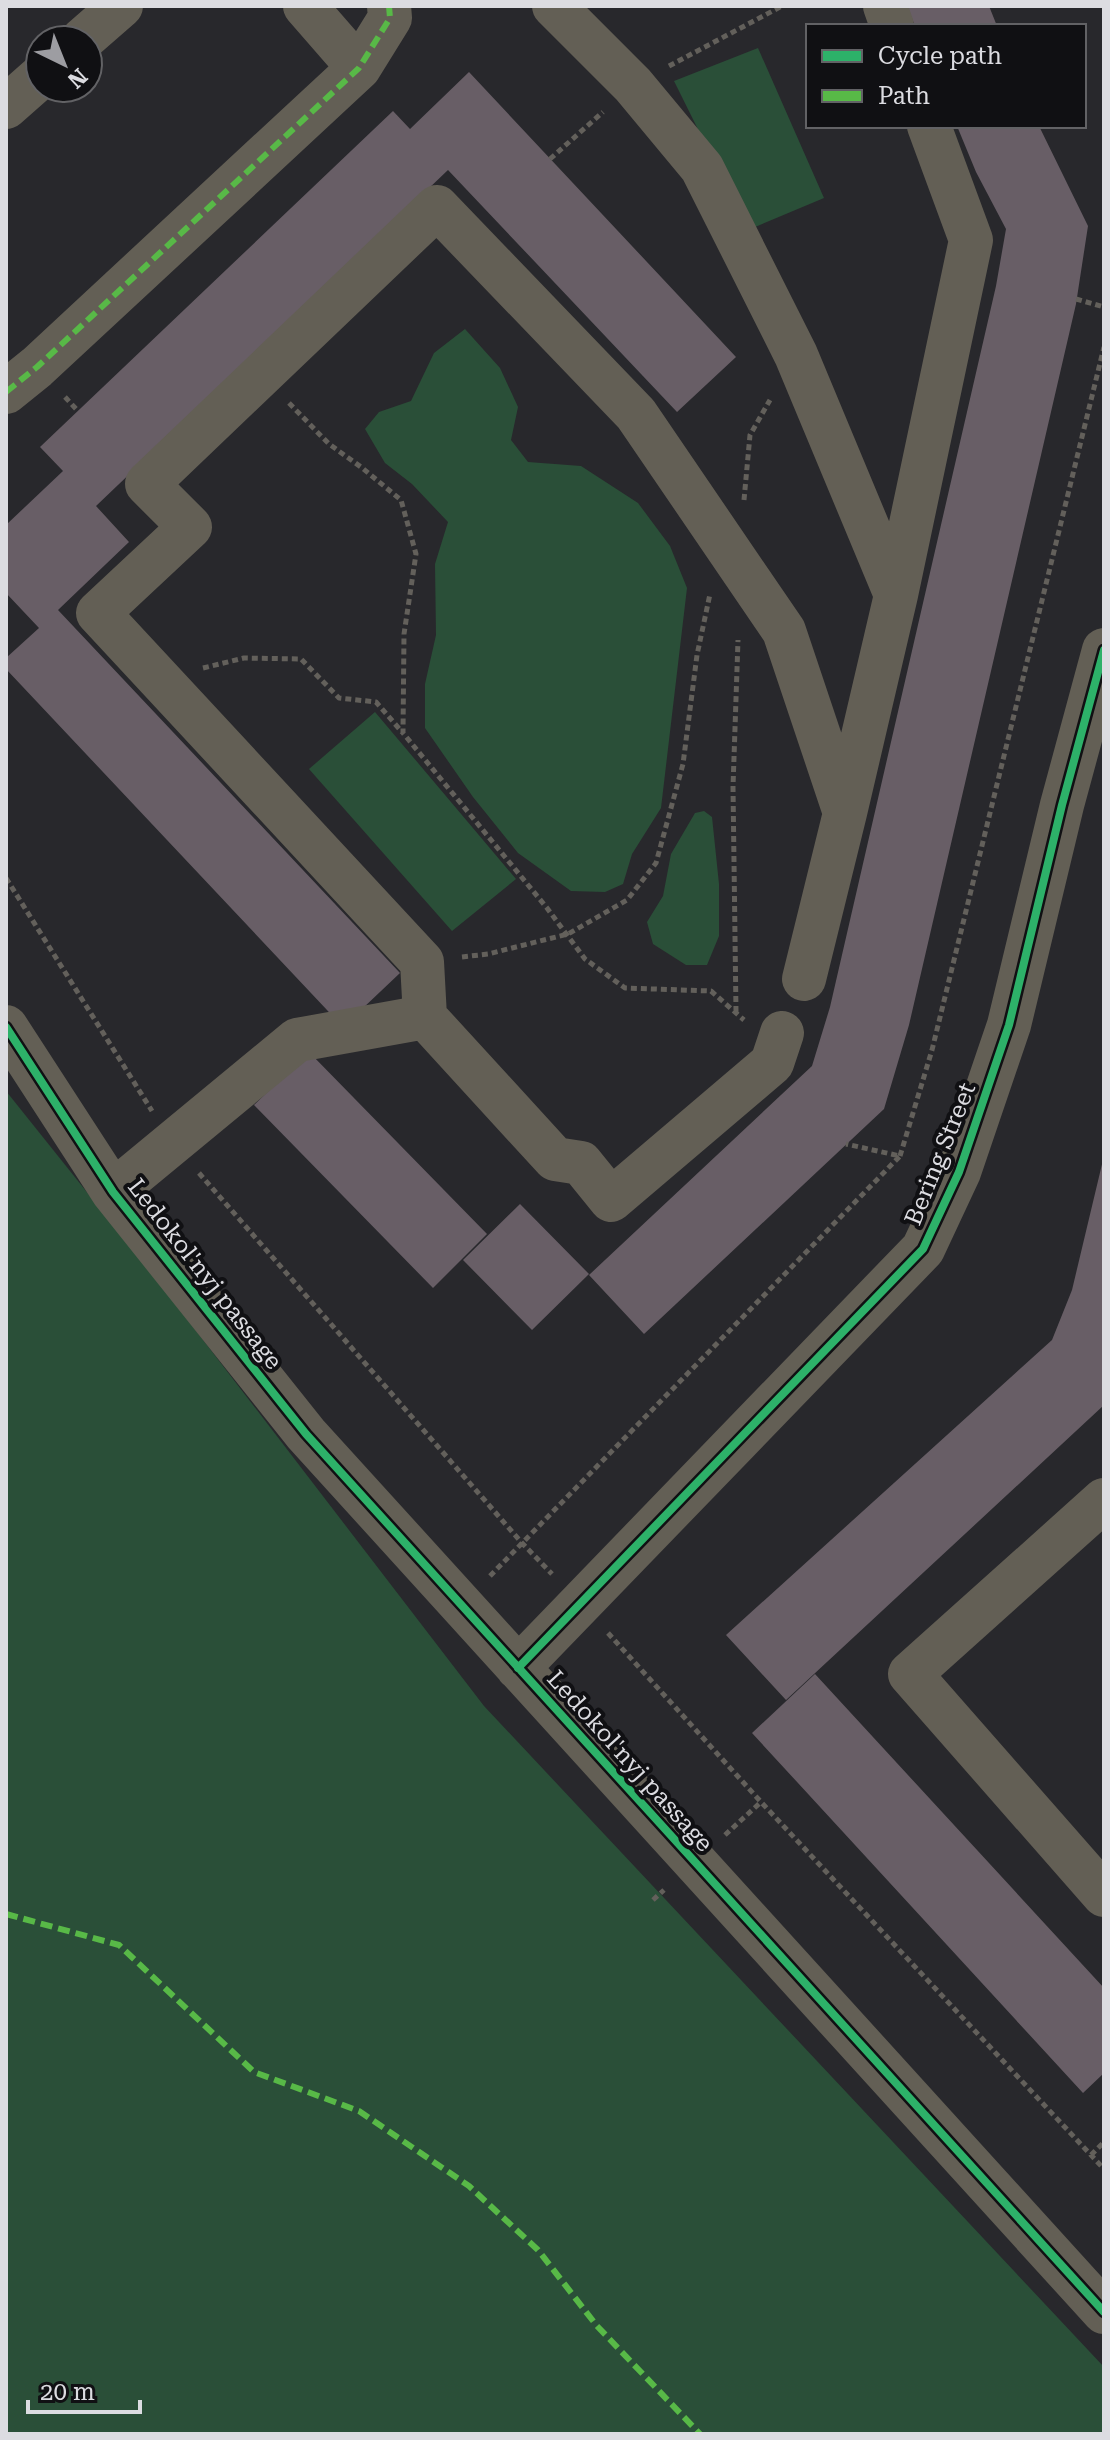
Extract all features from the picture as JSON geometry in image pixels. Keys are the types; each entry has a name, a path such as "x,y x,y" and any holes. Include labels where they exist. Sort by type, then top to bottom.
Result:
{"street":[{"path":"100,24 121,6"},
{"path":"305,6 359,68"},
{"path":"6,392 49,356 359,68 390,18 389,6"},
{"path":"554,6 633,85 702,168 796,355 896,595"},
{"path":"6,107 24,91"},
{"path":"804,979 896,595 971,240 930,128"},
{"path":"777,1048 611,1200 581,1163 555,1159 425,1017 422,962 98,613 190,527 147,484 437,207 636,414 784,631 845,813"},
{"name":"Bering Street","path":"518,1668 923,1249 959,1172 1009,1025 1062,805 1104,650"},
{"path":"113,1192 297,1040 425,1017"},
{"name":"Ledokol'nyj passage","path":"6,1027 113,1192 306,1434 1104,2312"},
{"path":"1104,1500 910,1674 1104,1895"}],"path":[{"path":"1076,299 1104,307"},
{"path":"462,1606 900,1156 932,1050 1104,347"},
{"path":"422,962 488,954 568,934 627,900 656,863 683,764 697,655 714,579 732,555 744,500 750,435 796,355"},
{"path":"262,375 329,444 401,500 416,554 404,634 403,733"},
{"path":"734,629 739,642 733,787 736,1012"},
{"path":"156,676 244,658 301,659 339,698 376,702 568,934 585,959 625,988 711,991 777,1048"},
{"path":"6,878 172,1143 522,1543 1104,2169"},
{"path":"846,1144 900,1156"},
{"path":"1091,2155 1104,2142"}],"green space":[{"path":"758,48 824,198 748,230 674,81"},
{"path":"465,329 500,368 518,407 511,440 528,462 581,466 638,503 670,546 687,588 661,808 632,854 623,884 605,892 571,891 518,853 473,797 425,728 425,684 436,635 435,564 448,522 412,484 385,463 365,429 379,412 411,401 434,353"},
{"path":"375,712 516,879 452,931 309,769"},
{"path":"704,811 712,817 719,884 719,936 707,965 686,965 653,944 647,922 663,896 671,854 695,813"},
{"path":"6,1091 154,1276 484,1706 1104,2367 1104,2434 6,2434"}],"building":[{"path":"907,6 989,6 996,24 914,24"},
{"path":"469,72 736,357 677,412 448,170 96,506 129,542 58,610 400,973 343,1027 6,669 6,658 39,628 6,593 6,525 63,471 40,447 393,111 410,129"},
{"path":"958,128 1040,128 1088,226 1076,304 909,1025 884,1109 644,1334 589,1275 812,1066 830,1007 996,286 1006,229 976,172"},
{"path":"309,1052 487,1234 433,1288 254,1105"},
{"path":"1103,1160 1104,1405 786,1700 726,1635 1052,1340 1072,1290"},
{"path":"520,1204 589,1274 532,1330 463,1260"},
{"path":"815,1674 1104,1988 1104,2073 1083,2093 752,1733"}],"marked path":[{"path":"6,392 37,367 359,68 390,18 389,6"},
{"path":"6,1914 119,1945 254,2072 359,2111 469,2186 538,2250 597,2326 700,2434"}],"cycle path":[{"path":"518,1668 923,1249 959,1172 1009,1025 1062,805 1104,650"},
{"path":"6,1027 113,1192 306,1434 1104,2312"}]}
